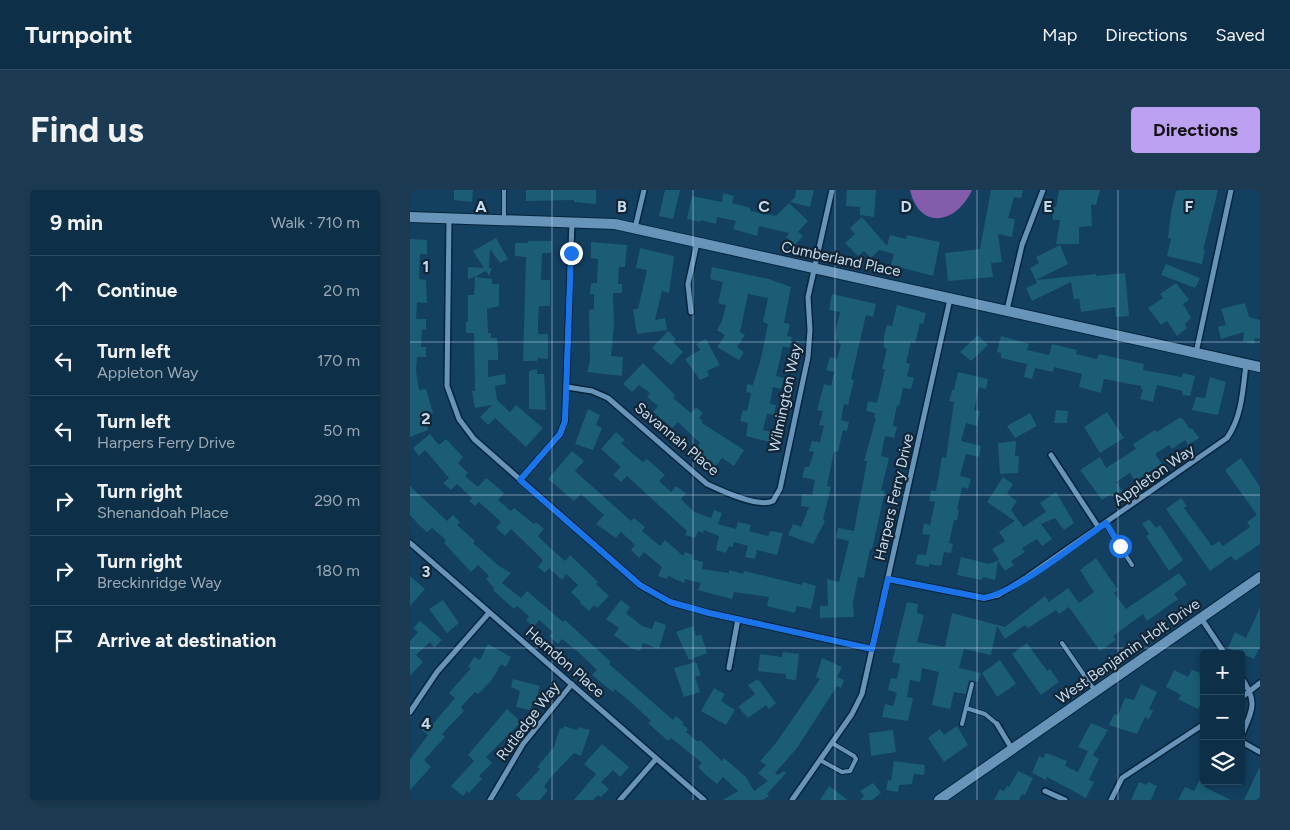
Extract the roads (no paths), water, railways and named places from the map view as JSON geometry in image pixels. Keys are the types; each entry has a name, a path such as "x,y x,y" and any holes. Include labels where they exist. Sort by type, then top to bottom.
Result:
{"street":[{"path":"635,229 644,190"},
{"name":"Wilmington Way","path":"773,501 780,489 808,357 810,330 808,305 832,190"},
{"path":"1007,311 1022,245 1043,190"},
{"path":"1196,353 1231,190"},
{"name":"Cumberland Place","path":"410,217 603,223 1260,367"},
{"path":"449,218 446,372 451,401 459,418 474,438 640,585 670,602 872,649"},
{"path":"520,480 560,434 565,421 572,221"},
{"path":"691,312 688,284 697,243"},
{"name":"Harpers Ferry Drive","path":"792,800 858,704 888,579 950,298"},
{"name":"Appleton Way","path":"888,579 976,597 995,596 1024,579 1227,438 1237,418 1246,364"},
{"name":"Savannah Place","path":"567,387 592,391 608,398 708,484 720,490 762,503 773,501"},
{"path":"1051,456 1099,528"},
{"name":"Herndon Place","path":"410,543 704,800"},
{"name":"West Benjamin Holt Drive","path":"939,800 1260,577"},
{"path":"410,712 436,672 489,613"},
{"path":"1201,618 1222,650"},
{"path":"729,668 738,619"},
{"path":"1245,683 1251,691 1254,708 1242,737 1242,742 1260,752"},
{"path":"1245,695 1260,683"},
{"name":"Rutledge Way","path":"490,800 523,744 572,684"},
{"path":"997,724 1012,749"},
{"path":"1111,800 1122,778 1200,727"},
{"path":"620,800 656,759"},
{"path":"1045,791 1065,800"}],"lane":[{"path":"504,190 504,220"},
{"path":"1106,523 1132,565"},
{"path":"1062,643 1095,691"},
{"path":"962,724 972,684"},
{"path":"966,708 985,714 997,724"},
{"path":"820,760 847,773 854,766 856,759 854,756 832,743"}]}
